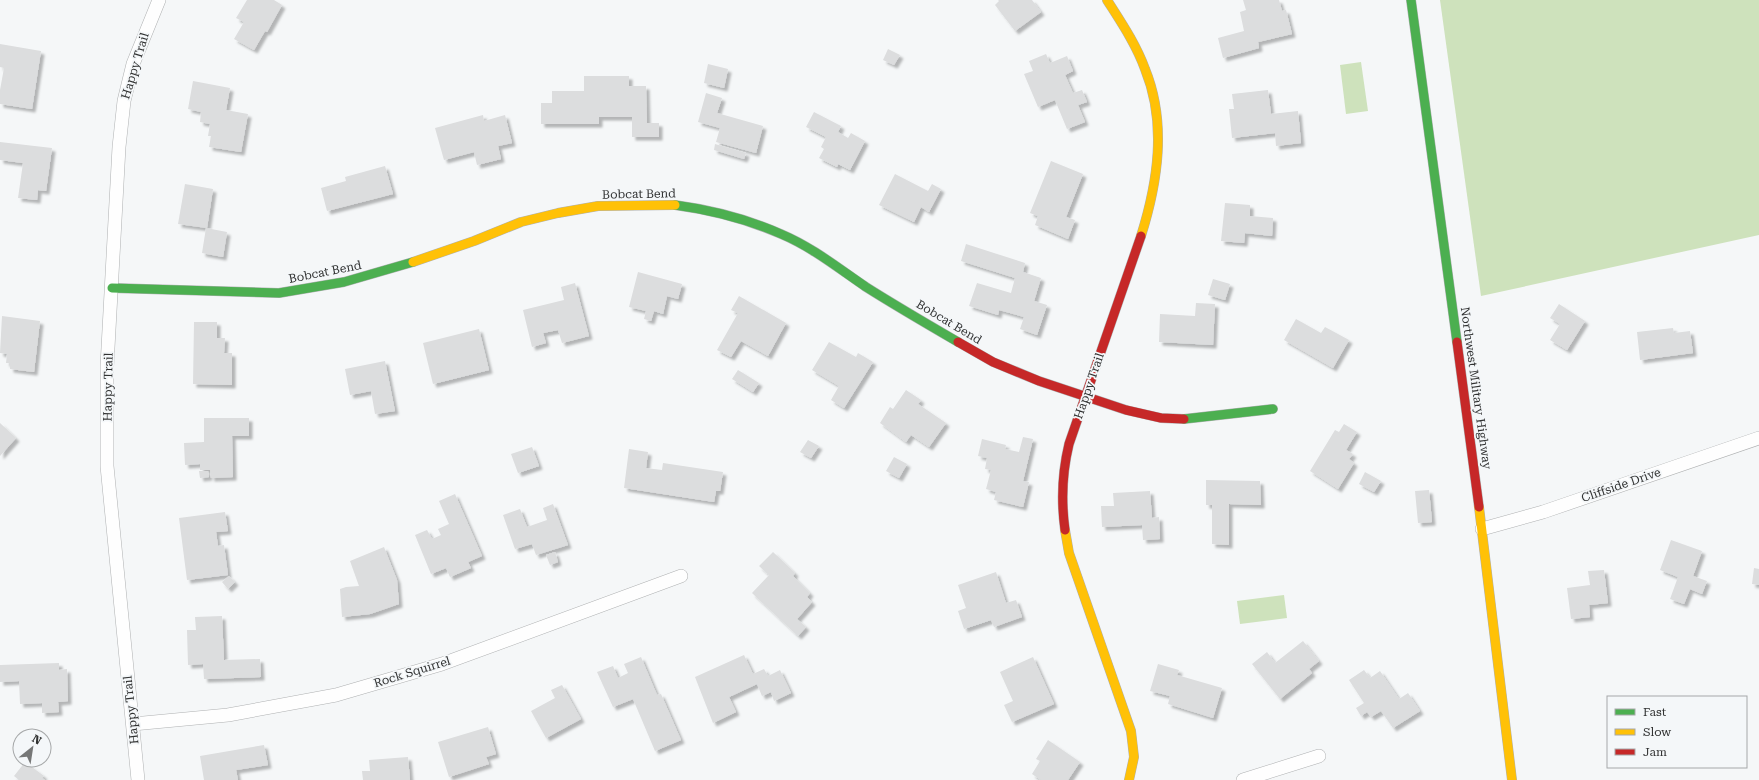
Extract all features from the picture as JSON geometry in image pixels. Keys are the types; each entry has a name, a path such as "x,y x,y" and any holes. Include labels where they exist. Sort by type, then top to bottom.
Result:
{"street":[{"name":"Happy Trail","path":"138,780 108,466 107,366 119,147 124,101 133,64 159,0"},
{"name":"Happy Trail","path":"1107,0 1129,34 1142,60 1153,94 1158,126 1158,169 1148,218 1071,436 1063,478 1065,528 1069,553 1131,731 1134,757 1130,779"},
{"name":"Northwest Military Highway","path":"1411,0 1482,529 1512,780"},
{"name":"Bobcat Bend","path":"112,288 236,293 279,293 344,282 397,267 474,241 521,222 558,213 598,206 672,204 717,212 746,220 782,234 816,251 868,287 957,342 993,362 1039,381 1126,410 1161,418 1179,419 1273,409"},
{"name":"Cliffside Drive","path":"1482,529 1543,512 1759,438"},
{"name":"Rock Squirrel","path":"133,724 228,715 336,695 442,664 681,576"},
{"path":"1243,780 1319,756"}],"green space":[{"path":"1440,0 1759,0 1759,235 1481,296"},
{"path":"1361,62 1368,111 1346,114 1340,65"},
{"path":"1284,595 1287,618 1240,624 1237,601"}],"building":[{"path":"247,0 274,0 282,5 267,32 265,31 254,50 234,39 244,22 236,18"},
{"path":"998,0 1032,0 1041,12 1015,31 995,5 999,1"},
{"path":"1243,0 1279,0 1282,11 1286,10 1292,34 1258,42 1259,48 1223,58 1218,38 1244,31 1240,12 1246,10"},
{"path":"0,44 41,51 32,109 0,104 0,90 4,68 0,67"},
{"path":"888,49 900,55 894,65 883,60"},
{"path":"1046,54 1050,63 1067,56 1073,71 1065,75 1073,93 1082,90 1087,102 1078,105 1085,122 1067,129 1055,100 1038,107 1024,74 1033,71 1029,61"},
{"path":"708,64 728,69 724,88 704,83"},
{"path":"584,76 629,76 629,86 646,86 647,123 659,123 659,137 632,137 632,117 599,117 599,124 541,124 541,103 552,103 552,91 584,91"},
{"path":"193,81 230,88 226,110 248,114 241,152 209,147 211,136 208,136 210,124 200,122 201,112 188,109"},
{"path":"1268,90 1271,114 1298,111 1301,143 1276,146 1275,133 1232,138 1229,109 1234,109 1232,94"},
{"path":"706,93 722,98 717,113 763,126 756,153 716,142 720,128 698,122"},
{"path":"814,112 841,126 838,132 848,138 851,133 865,141 850,170 838,164 837,167 819,158 824,149 821,147 826,137 806,127"},
{"path":"483,115 484,121 505,115 512,143 498,146 501,159 477,165 474,152 444,160 435,128"},
{"path":"0,142 52,148 46,191 38,190 37,200 18,198 23,163 0,160"},
{"path":"715,144 746,153 744,159 714,150"},
{"path":"1051,161 1083,174 1066,217 1075,220 1068,239 1035,225 1038,216 1030,213"},
{"path":"385,166 393,194 327,211 321,188 346,181 345,177"},
{"path":"895,174 928,191 932,184 941,189 929,212 921,207 914,222 879,205"},
{"path":"185,184 213,189 207,228 178,224"},
{"path":"1225,203 1250,205 1250,216 1273,218 1272,236 1245,233 1244,243 1221,241"},
{"path":"206,228 227,232 223,257 202,253"},
{"path":"966,244 1025,263 1023,272 1041,278 1034,301 1047,305 1037,335 1020,329 1024,317 999,310 998,315 969,306 977,283 1011,293 1015,278 961,261"},
{"path":"638,272 682,284 678,299 667,296 663,314 654,311 651,321 644,319 646,311 629,307"},
{"path":"1213,279 1230,284 1225,300 1208,295"},
{"path":"575,283 589,336 562,343 558,330 543,333 546,343 532,347 523,310 564,300 561,287"},
{"path":"739,296 786,323 768,356 741,341 731,357 717,350 738,313 731,310"},
{"path":"1196,303 1215,304 1213,345 1159,342 1160,314 1195,316"},
{"path":"1559,304 1585,321 1567,350 1550,340 1560,324 1550,318"},
{"path":"2,316 40,321 34,372 10,369 10,363 6,363 7,354 0,353"},
{"path":"1296,319 1321,333 1325,327 1349,340 1333,368 1284,340"},
{"path":"194,322 217,322 217,338 225,338 224,353 232,353 232,385 193,384"},
{"path":"1673,328 1674,333 1690,331 1693,353 1640,360 1637,332"},
{"path":"479,329 489,370 433,384 423,343"},
{"path":"829,342 856,357 858,353 873,362 844,408 831,400 839,386 812,370"},
{"path":"385,361 395,411 375,414 371,391 350,395 345,369"},
{"path":"738,370 759,383 753,392 732,379"},
{"path":"906,390 921,400 918,404 946,423 929,447 911,435 906,442 880,423 890,407 893,409"},
{"path":"204,418 249,418 249,436 232,436 233,477 211,478 210,470 200,470 200,464 185,465 184,443 204,442"},
{"path":"0,423 16,438 0,456"},
{"path":"1344,424 1357,432 1346,450 1353,454 1349,459 1354,463 1338,489 1310,471 1335,430 1339,432"},
{"path":"1023,437 1033,439 1023,481 1029,482 1023,507 994,500 996,492 986,489 991,470 985,469 987,458 978,456 982,439 1006,445 1005,449 1019,452"},
{"path":"808,440 819,446 811,458 800,452"},
{"path":"532,447 539,466 518,473 511,454"},
{"path":"629,449 648,452 646,468 662,470 663,463 723,472 720,491 716,491 714,502 624,488"},
{"path":"894,457 907,464 899,478 886,471"},
{"path":"199,471 208,471 209,477 200,478"},
{"path":"1365,472 1381,481 1374,492 1359,484"},
{"path":"1206,480 1260,481 1261,505 1229,504 1229,545 1212,544 1212,505 1206,505"},
{"path":"1429,490 1432,522 1418,523 1415,491"},
{"path":"1150,491 1152,518 1159,517 1160,539 1143,540 1142,525 1102,527 1101,506 1114,506 1113,493"},
{"path":"455,494 482,556 468,562 471,568 450,577 446,568 431,574 415,535 427,530 432,539 441,535 438,529 449,524 439,501"},
{"path":"553,504 568,545 536,555 532,544 515,549 503,515 520,509 527,527 547,520 543,508"},
{"path":"225,512 228,531 216,532 218,546 224,545 228,575 187,580 179,518"},
{"path":"1671,540 1702,551 1693,576 1707,581 1702,594 1690,589 1684,604 1670,599 1678,577 1660,570"},
{"path":"384,547 397,580 399,604 370,614 342,617 340,589 359,586 350,561"},
{"path":"555,552 558,562 550,565 546,555"},
{"path":"773,552 795,573 793,576 810,593 807,597 812,602 797,619 806,627 798,636 752,593 769,575 759,566"},
{"path":"1754,568 1759,569 1759,585 1752,584"},
{"path":"1604,570 1608,603 1589,605 1590,617 1571,619 1567,588 1590,585 1588,571"},
{"path":"996,572 1006,603 1016,600 1022,617 994,627 991,620 964,629 958,611 966,608 958,585"},
{"path":"229,576 235,582 228,589 222,582"},
{"path":"222,616 224,660 260,659 261,677 204,679 203,664 188,665 187,630 196,630 195,617"},
{"path":"1303,641 1319,661 1309,669 1312,673 1280,699 1252,664 1267,652 1275,663"},
{"path":"744,655 753,674 764,669 768,676 780,670 791,693 774,701 771,692 762,696 757,684 729,697 736,712 713,723 695,677"},
{"path":"641,657 657,695 661,694 681,740 655,751 633,699 613,707 597,672 613,666 618,678 628,673 624,664"},
{"path":"1033,657 1054,704 1012,722 1004,705 1013,701 1000,672"},
{"path":"59,663 59,670 67,669 68,701 58,702 59,712 42,713 42,703 20,704 19,681 0,682 0,665"},
{"path":"1158,664 1179,670 1177,675 1222,688 1213,718 1168,704 1170,696 1150,691"},
{"path":"1364,670 1370,678 1380,671 1399,699 1408,693 1420,711 1393,728 1381,711 1371,717 1367,712 1361,716 1356,708 1364,703 1349,680"},
{"path":"562,685 581,719 546,738 531,711 555,698 551,690"},
{"path":"488,727 496,754 486,757 489,764 449,777 438,742"},
{"path":"1048,740 1080,762 1068,780 1041,780 1032,774 1040,761 1036,759"},
{"path":"264,745 268,765 236,770 238,780 204,780 200,756"},
{"path":"408,757 410,780 363,780 362,771 370,771 369,760"},
{"path":"20,768 33,768 44,776 42,778 45,780 19,780 14,776"}],"traffic: fast":[{"path":"1411,0 1457,342"},
{"path":"675,205 716,212 768,229 792,239 825,258 877,294 958,342"},
{"path":"112,288 279,293 344,282 413,262"},
{"path":"1184,419 1273,409"}],"traffic: slow":[{"path":"1107,0 1128,33 1137,51 1152,89 1156,110 1158,131 1156,174 1141,236"},
{"path":"413,262 474,241 521,222 558,213 598,206 675,205"},
{"path":"1479,507 1512,780"},
{"path":"1065,530 1069,553 1131,731 1134,757 1129,780"}],"traffic: jam":[{"path":"1065,530 1063,487 1069,444 1141,236"},
{"path":"958,342 993,362 1039,381 1126,410 1161,418 1184,419"},
{"path":"1457,342 1479,507"}]}
